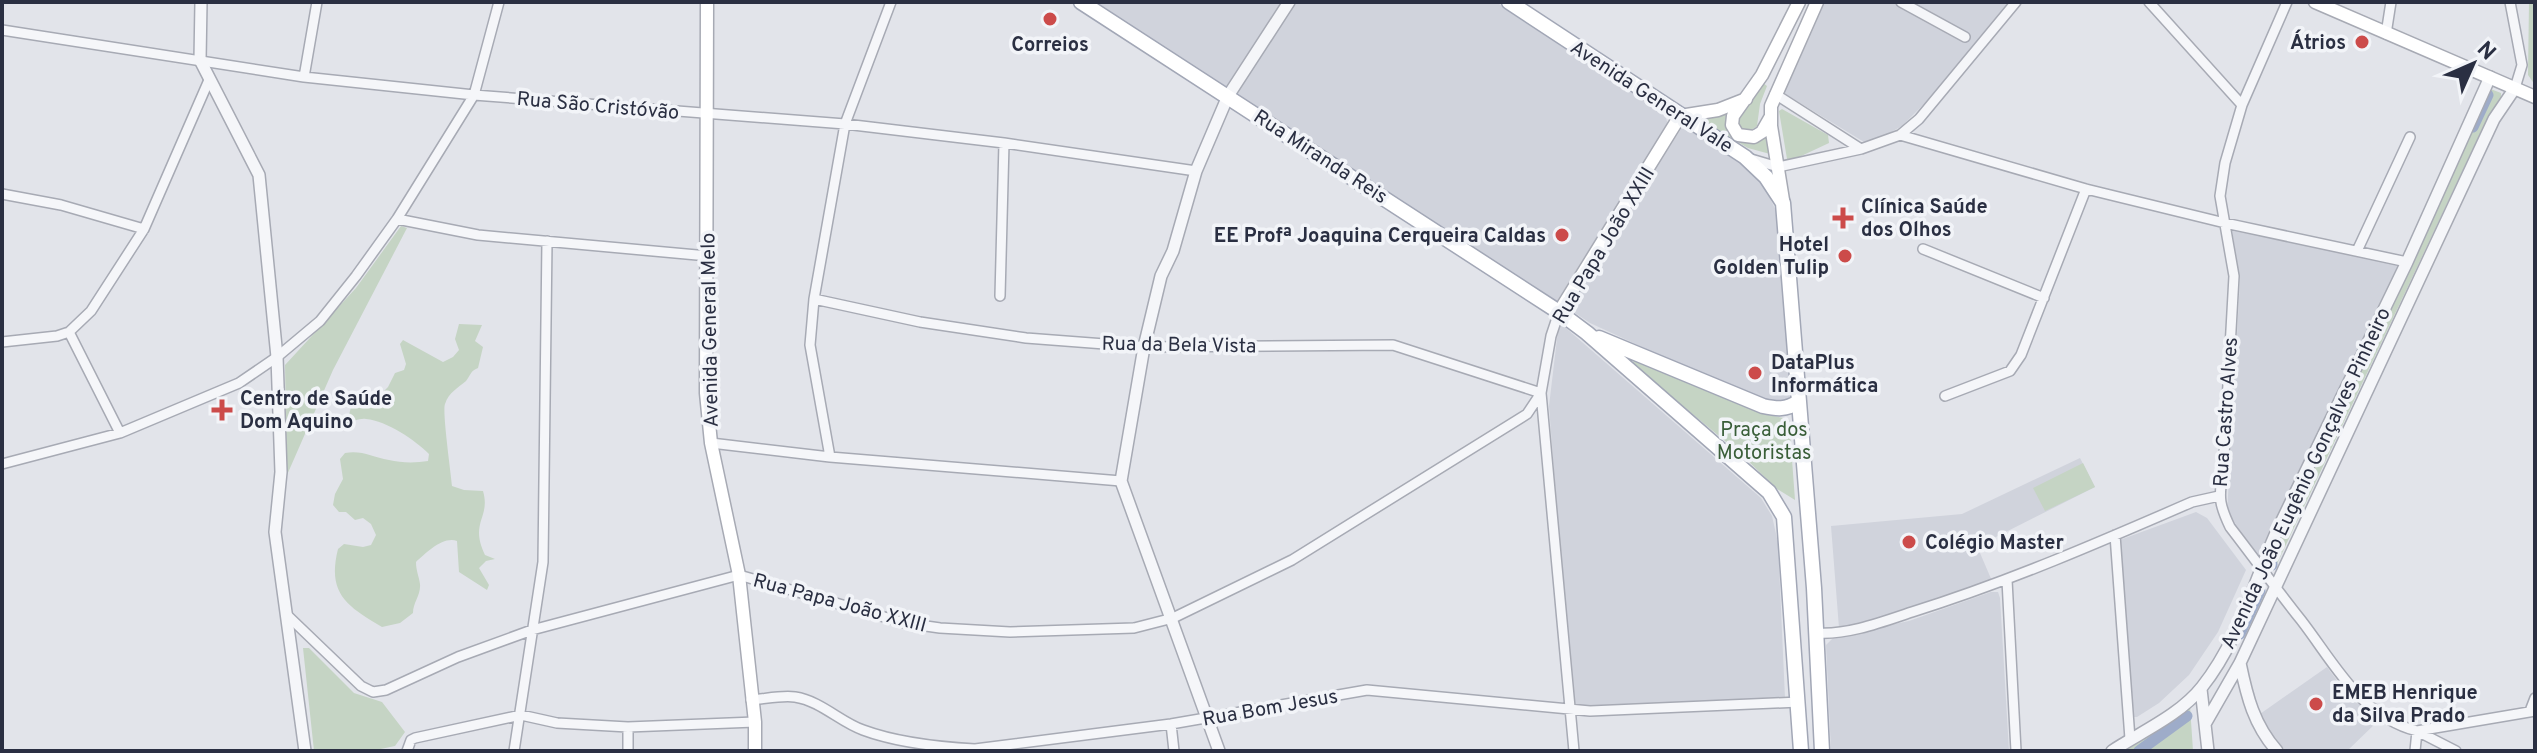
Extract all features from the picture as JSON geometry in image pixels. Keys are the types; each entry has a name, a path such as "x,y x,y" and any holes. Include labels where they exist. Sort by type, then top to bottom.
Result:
{"main road":[{"name":"Avenida General Melo","path":"707,2 706,393 711,443 739,575 755,722 755,751"},
{"name":"Rua Miranda Reis","path":"1081,2 1559,312"},
{"name":"Avenida General Vale","path":"1509,2 1745,157 1766,177 1783,203"},
{"path":"1770,118 1759,135 1745,138 1738,135 1732,125 1733,116 1762,75 1799,2"},
{"path":"1817,2 1775,94 1770,118 1783,203 1817,633 1822,751"},
{"path":"2315,2 2535,97"},
{"path":"1680,116 1718,110 1746,99"},
{"name":"Rua Papa João XXIII","path":"1559,312 1680,116"},
{"path":"1559,312 1769,492 1784,517 1801,751"},
{"path":"1587,333 1763,406 1778,410 1798,402"}],"street":[{"path":"201,2 200,60 259,175 277,357 281,472 275,532 305,751"},
{"path":"304,77 317,2"},
{"path":"2,464 120,433 239,383 277,357 320,321 397,219 474,95 499,2"},
{"path":"830,457 810,345 814,299 845,124 891,2"},
{"path":"1219,751 1121,481 1144,347 1161,276 1173,251 1196,171 1228,96 1289,2"},
{"path":"1901,2 1965,37"},
{"path":"1745,157 1778,167 1861,149 1900,135 1919,119 2016,2"},
{"path":"2149,2 2242,105"},
{"name":"Rua Castro Alves","path":"2287,2 2242,105 2225,163 2220,196 2234,276 2223,474 2219,496 2230,527 2356,695 2385,719 2456,751"},
{"path":"2386,34 2391,2"},
{"path":"2510,2 2522,65 2515,88"},
{"name":"Rua São Cristóvão","path":"2,30 304,77 474,95 845,124 1196,171"},
{"name":"Avenida João Eugênio Gonçalves Pinheiro","path":"2112,751 2201,689 2234,634 2258,584 2283,519 2407,262 2490,77"},
{"path":"2,342 48,338 69,332 91,311 144,229 209,80"},
{"name":"Avenida João Eugênio Gonçalves Pinheiro","path":"2205,724 2240,663 2494,119 2515,88"},
{"path":"1775,94 1861,149"},
{"path":"1900,135 2086,189 2407,262"},
{"path":"2357,251 2410,137"},
{"path":"1000,296 1004,143"},
{"path":"1945,396 2010,371 2021,355 2086,189"},
{"path":"2,194 61,205 144,229"},
{"path":"397,219 478,235 708,256"},
{"path":"514,751 543,562 547,241"},
{"path":"1923,249 2044,298"},
{"name":"Rua da Bela Vista","path":"814,299 920,322 1026,338 1144,347 1393,345 1541,393"},
{"name":"Rua Papa João XXIII","path":"287,615 361,686 373,692 386,690 458,657 532,630 739,575 905,623 940,628 1010,632 1134,628 1173,618 1292,560 1527,414 1541,393 1551,336 1559,312"},
{"path":"69,332 120,433"},
{"path":"1541,393 1574,751"},
{"path":"711,443 830,457 1121,481"},
{"path":"1817,633 1839,632 1880,622 1959,598 2192,502 2219,496"},
{"path":"2115,535 2130,739"},
{"path":"2007,580 2016,751"},
{"path":"2240,663 2251,711 2263,736 2277,751"},
{"path":"2201,689 2208,751"},
{"name":"Rua Bom Jesus","path":"751,700 795,697 826,709 859,729 945,747 975,749 1171,724 1367,690 1590,711 1799,702"},
{"path":"2415,751 2417,731 2532,711 2535,698"},
{"path":"407,751 415,738 521,715 557,723 628,727 755,722"},
{"path":"1171,724 1174,751"},
{"path":"628,727 628,751"}],"shaded area":[{"path":"1085,2 1283,2 1223,91"},
{"path":"1295,2 1496,2 1663,110 1668,124 1557,301 1233,96"},
{"path":"1822,2 2011,2 1933,95 1902,126 1873,142 1864,142 1782,92"},
{"path":"1687,128 1742,162 1764,185 1781,222 1793,401 1787,408 1744,394 1590,323 1566,307 1681,129"},
{"path":"2232,230 2400,265 2260,561 2227,514 2240,280"},
{"path":"1559,322 1761,498 1772,516 1778,543 1785,698 1572,710 1549,406"},
{"name":"Colégio Master","path":"2080,458 2095,487 1984,543 1980,553 1992,581 1877,620 1839,628 1831,526 1962,514"},
{"path":"2196,512 2207,518 2246,570 2218,632 2189,675 2159,703 2132,717 2117,541"},
{"path":"1998,592 2000,598 2009,751 1831,751 1826,645 1835,636 1909,621"},
{"name":"EMEB Henrique da Silva Prado","path":"2327,667 2347,694 2378,721 2347,751 2286,751 2265,726 2260,714"}],"green space":[{"path":"2529,2 2535,2 2535,85 2528,75"},
{"path":"1763,83 1767,86 1760,104 1757,126 1750,131 1742,130 1739,119"},
{"path":"2488,88 2501,93 2501,99 2486,121 2276,566 2267,562"},
{"path":"1782,109 1828,135 1829,143 1797,158 1787,159 1779,111"},
{"path":"1732,112 1730,132 1766,133 1770,154 1748,148 1699,119"},
{"path":"401,226 407,228 333,370 287,475 285,365 356,288"},
{"path":"459,324 482,325 475,341 483,347 478,368 451,393 445,404 447,443 452,486 483,491 485,500 479,535 485,555 495,559 486,561 479,568 489,585 487,590 459,572 457,541 446,541 416,562 420,588 413,613 400,623 382,627 349,605 342,597 335,577 338,549 344,544 371,545 376,535 371,524 363,518 355,520 346,512 339,512 333,505 343,479 340,459 345,453 357,452 394,461 419,462 428,461 429,454 383,423 364,419 347,423 351,407 367,394 380,395 395,373 404,370 406,364 400,344 403,340 443,362 453,357 459,350 455,339"},
{"name":"Praça dos Motoristas","path":"1634,360 1763,414 1789,419 1795,500 1777,489 1742,455 1632,364"},
{"path":"2083,463 2095,487 2045,511 2033,488"},
{"path":"303,648 309,648 354,693 382,702 405,732 395,746 371,751 314,751"},
{"path":"2190,706 2193,751 2145,751 2187,719 2185,715 2136,751 2124,751"}],"waterway":[{"path":"2473,127 2488,95"},
{"path":"2240,634 2260,591"},
{"path":"2139,751 2187,716"}],"place":[{"name":"Correios","path":"1050,19"},
{"name":"Átrios","path":"2362,42"},
{"name":"Clínica Saúde dos Olhos","path":"1843,218"},
{"name":"EE Profª Joaquina Cerqueira Caldas","path":"1562,235"},
{"name":"Hotel Golden Tulip","path":"1845,256"},
{"name":"DataPlus Informática","path":"1755,373"},
{"name":"Centro de Saúde Dom Aquino","path":"222,410"},
{"name":"Colégio Master","path":"1909,542"},
{"name":"EMEB Henrique da Silva Prado","path":"2316,704"}]}
